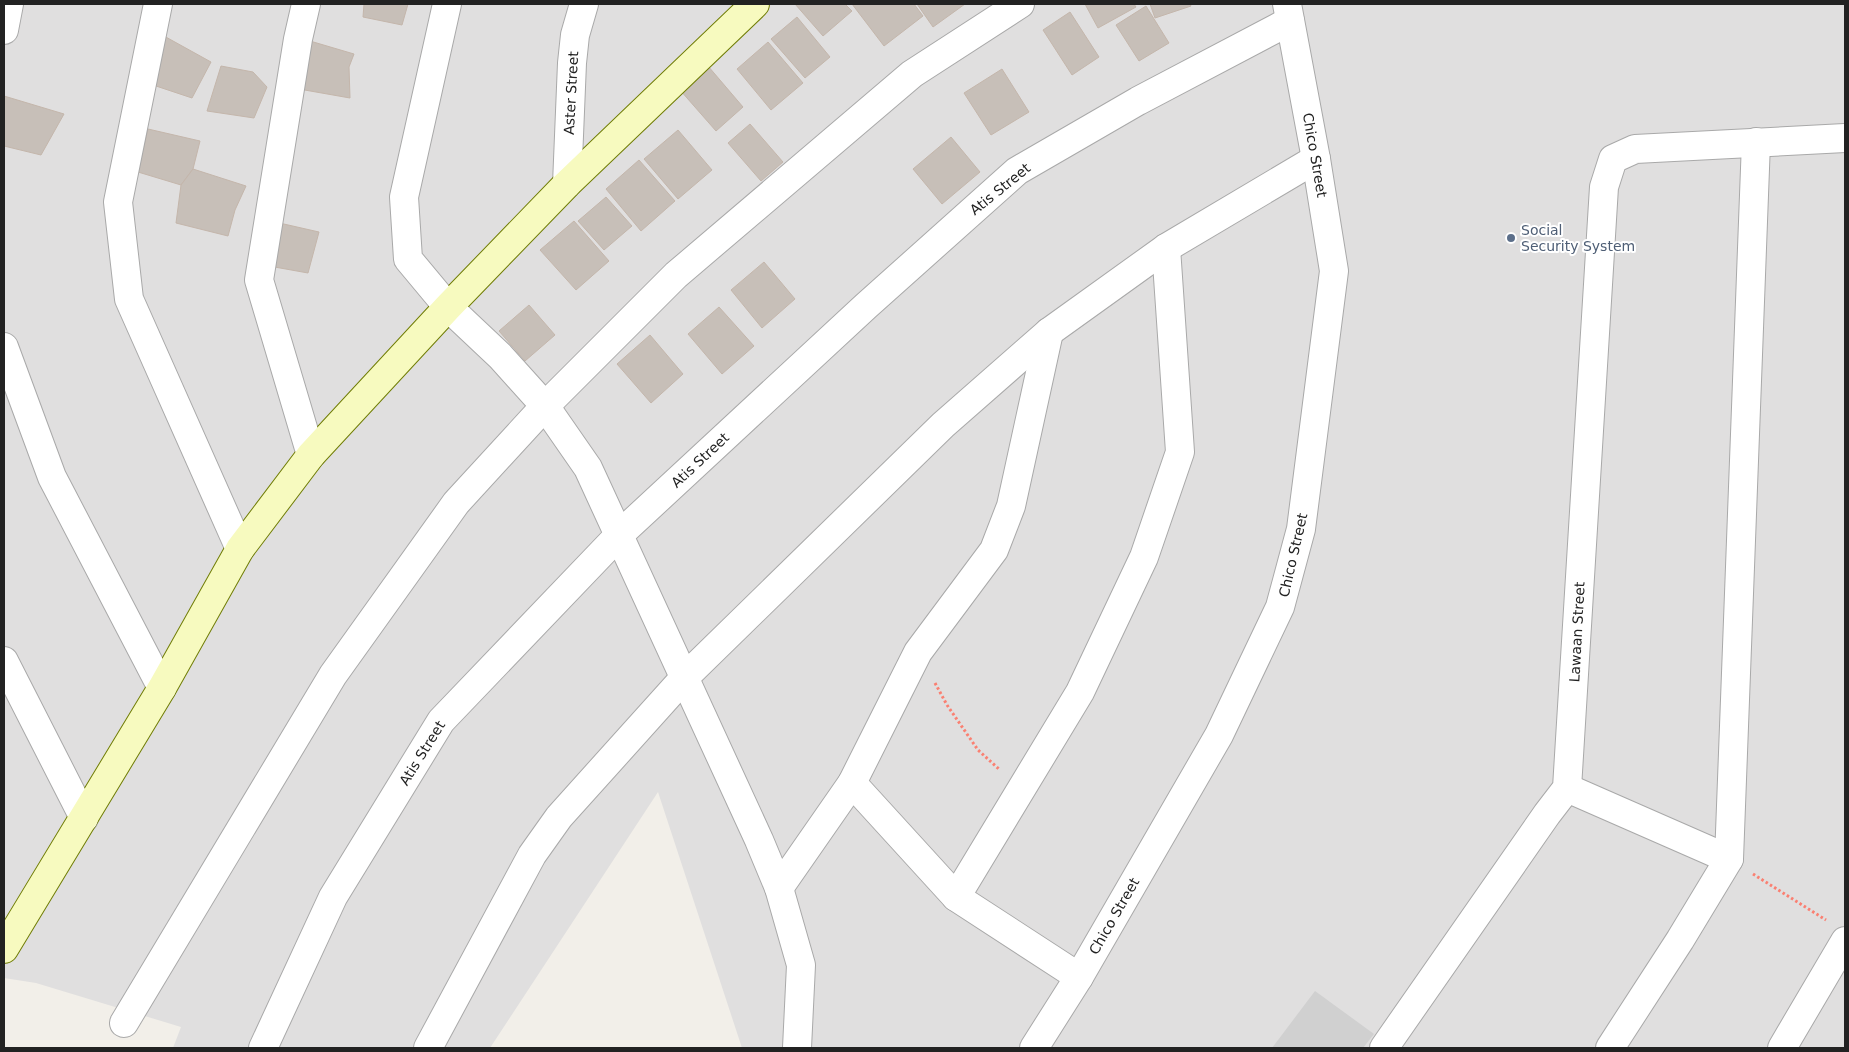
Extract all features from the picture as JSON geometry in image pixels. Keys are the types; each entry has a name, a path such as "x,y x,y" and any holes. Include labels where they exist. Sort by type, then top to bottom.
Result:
{"street":[{"path":"4,30 8,4"},
{"path":"158,4 118,202 129,299 240,549"},
{"path":"306,4 260,280 311,455"},
{"path":"447,4 404,197 408,260 448,307 500,356 545,406 588,468 620,534 779,888 801,964 797,1048"},
{"name":"Aster Street","path":"567,184 572,63 575,35 584,4"},
{"path":"4,949 162,688 240,549 311,455 448,307 567,184 755,4"},
{"path":"124,1023 333,675 456,503 545,406 676,275 912,74 1020,4"},
{"name":"Chico Street","path":"1034,1048 1079,977 1219,735 1280,607 1301,529 1334,271 1316,159 1288,12"},
{"name":"Atis Street","path":"263,1048 333,897 441,721 620,534 858,313 1017,171 1288,12"},
{"path":"1610,1048 1680,940 1729,859 1756,142 1845,138"},
{"name":"Lawaan Street","path":"1567,788 1604,187 1613,159 1635,149 1756,142"},
{"path":"428,1048 532,855 559,817 684,678 943,425 1049,332 1166,248 1316,159"},
{"path":"956,897 1080,692 1144,557 1180,452 1166,248"},
{"path":"779,888 852,783 918,652 994,550 1011,506 1049,332"},
{"path":"4,347 52,477 162,688"},
{"path":"4,661 84,818"},
{"path":"852,783 956,897 1079,977"},
{"path":"1384,1048 1567,788 1729,859"},
{"path":"1782,1048 1837,931"}],"path":[{"path":"918,652 947,705 978,750 1021,789"},
{"path":"1729,859 1837,931"}],"shaded area":[{"path":"4,4 1845,4 1845,1048 742,1048 658,792 490,1048 173,1048 181,1027 36,983 4,978"},
{"path":"1315,991 1374,1034 1363,1048 1272,1048"}],"building":[{"path":"364,4 408,4 402,25 363,17"},
{"path":"795,4 845,4 852,11 823,36"},
{"path":"852,4 914,4 923,16 884,46"},
{"path":"917,4 965,4 933,27"},
{"path":"1085,4 1134,4 1136,7 1098,28"},
{"path":"1150,4 1190,4 1191,6 1155,18"},
{"path":"1146,6 1169,43 1139,61 1116,25"},
{"path":"1070,12 1099,57 1072,75 1043,30"},
{"path":"797,17 830,57 805,78 771,39"},
{"path":"164,36 211,62 192,98 153,85"},
{"path":"310,41 354,54 349,67 350,98 299,89"},
{"path":"768,42 803,83 771,110 737,69"},
{"path":"221,66 253,72 267,87 254,118 207,111"},
{"path":"708,66 743,107 716,131 680,90"},
{"path":"1002,69 1029,112 991,135 964,93"},
{"path":"4,96 64,114 41,155 4,146"},
{"path":"750,124 783,162 761,181 728,143"},
{"path":"148,129 200,141 193,169 181,185 138,172"},
{"path":"678,130 712,170 678,199 644,159"},
{"path":"951,137 980,172 942,204 913,169"},
{"path":"639,160 675,201 641,231 606,189"},
{"path":"193,169 246,186 235,210 228,236 176,223 181,185"},
{"path":"606,197 632,226 604,250 578,221"},
{"path":"574,221 609,261 576,290 540,250"},
{"path":"275,222 319,232 308,273 269,266"},
{"path":"764,262 795,299 762,328 731,290"},
{"path":"529,305 555,335 525,361 499,331"},
{"path":"719,307 754,346 722,374 688,334"},
{"path":"650,335 683,374 651,403 617,364"}],"place":[{"name":"Social Security System","path":"1511,238"}]}
